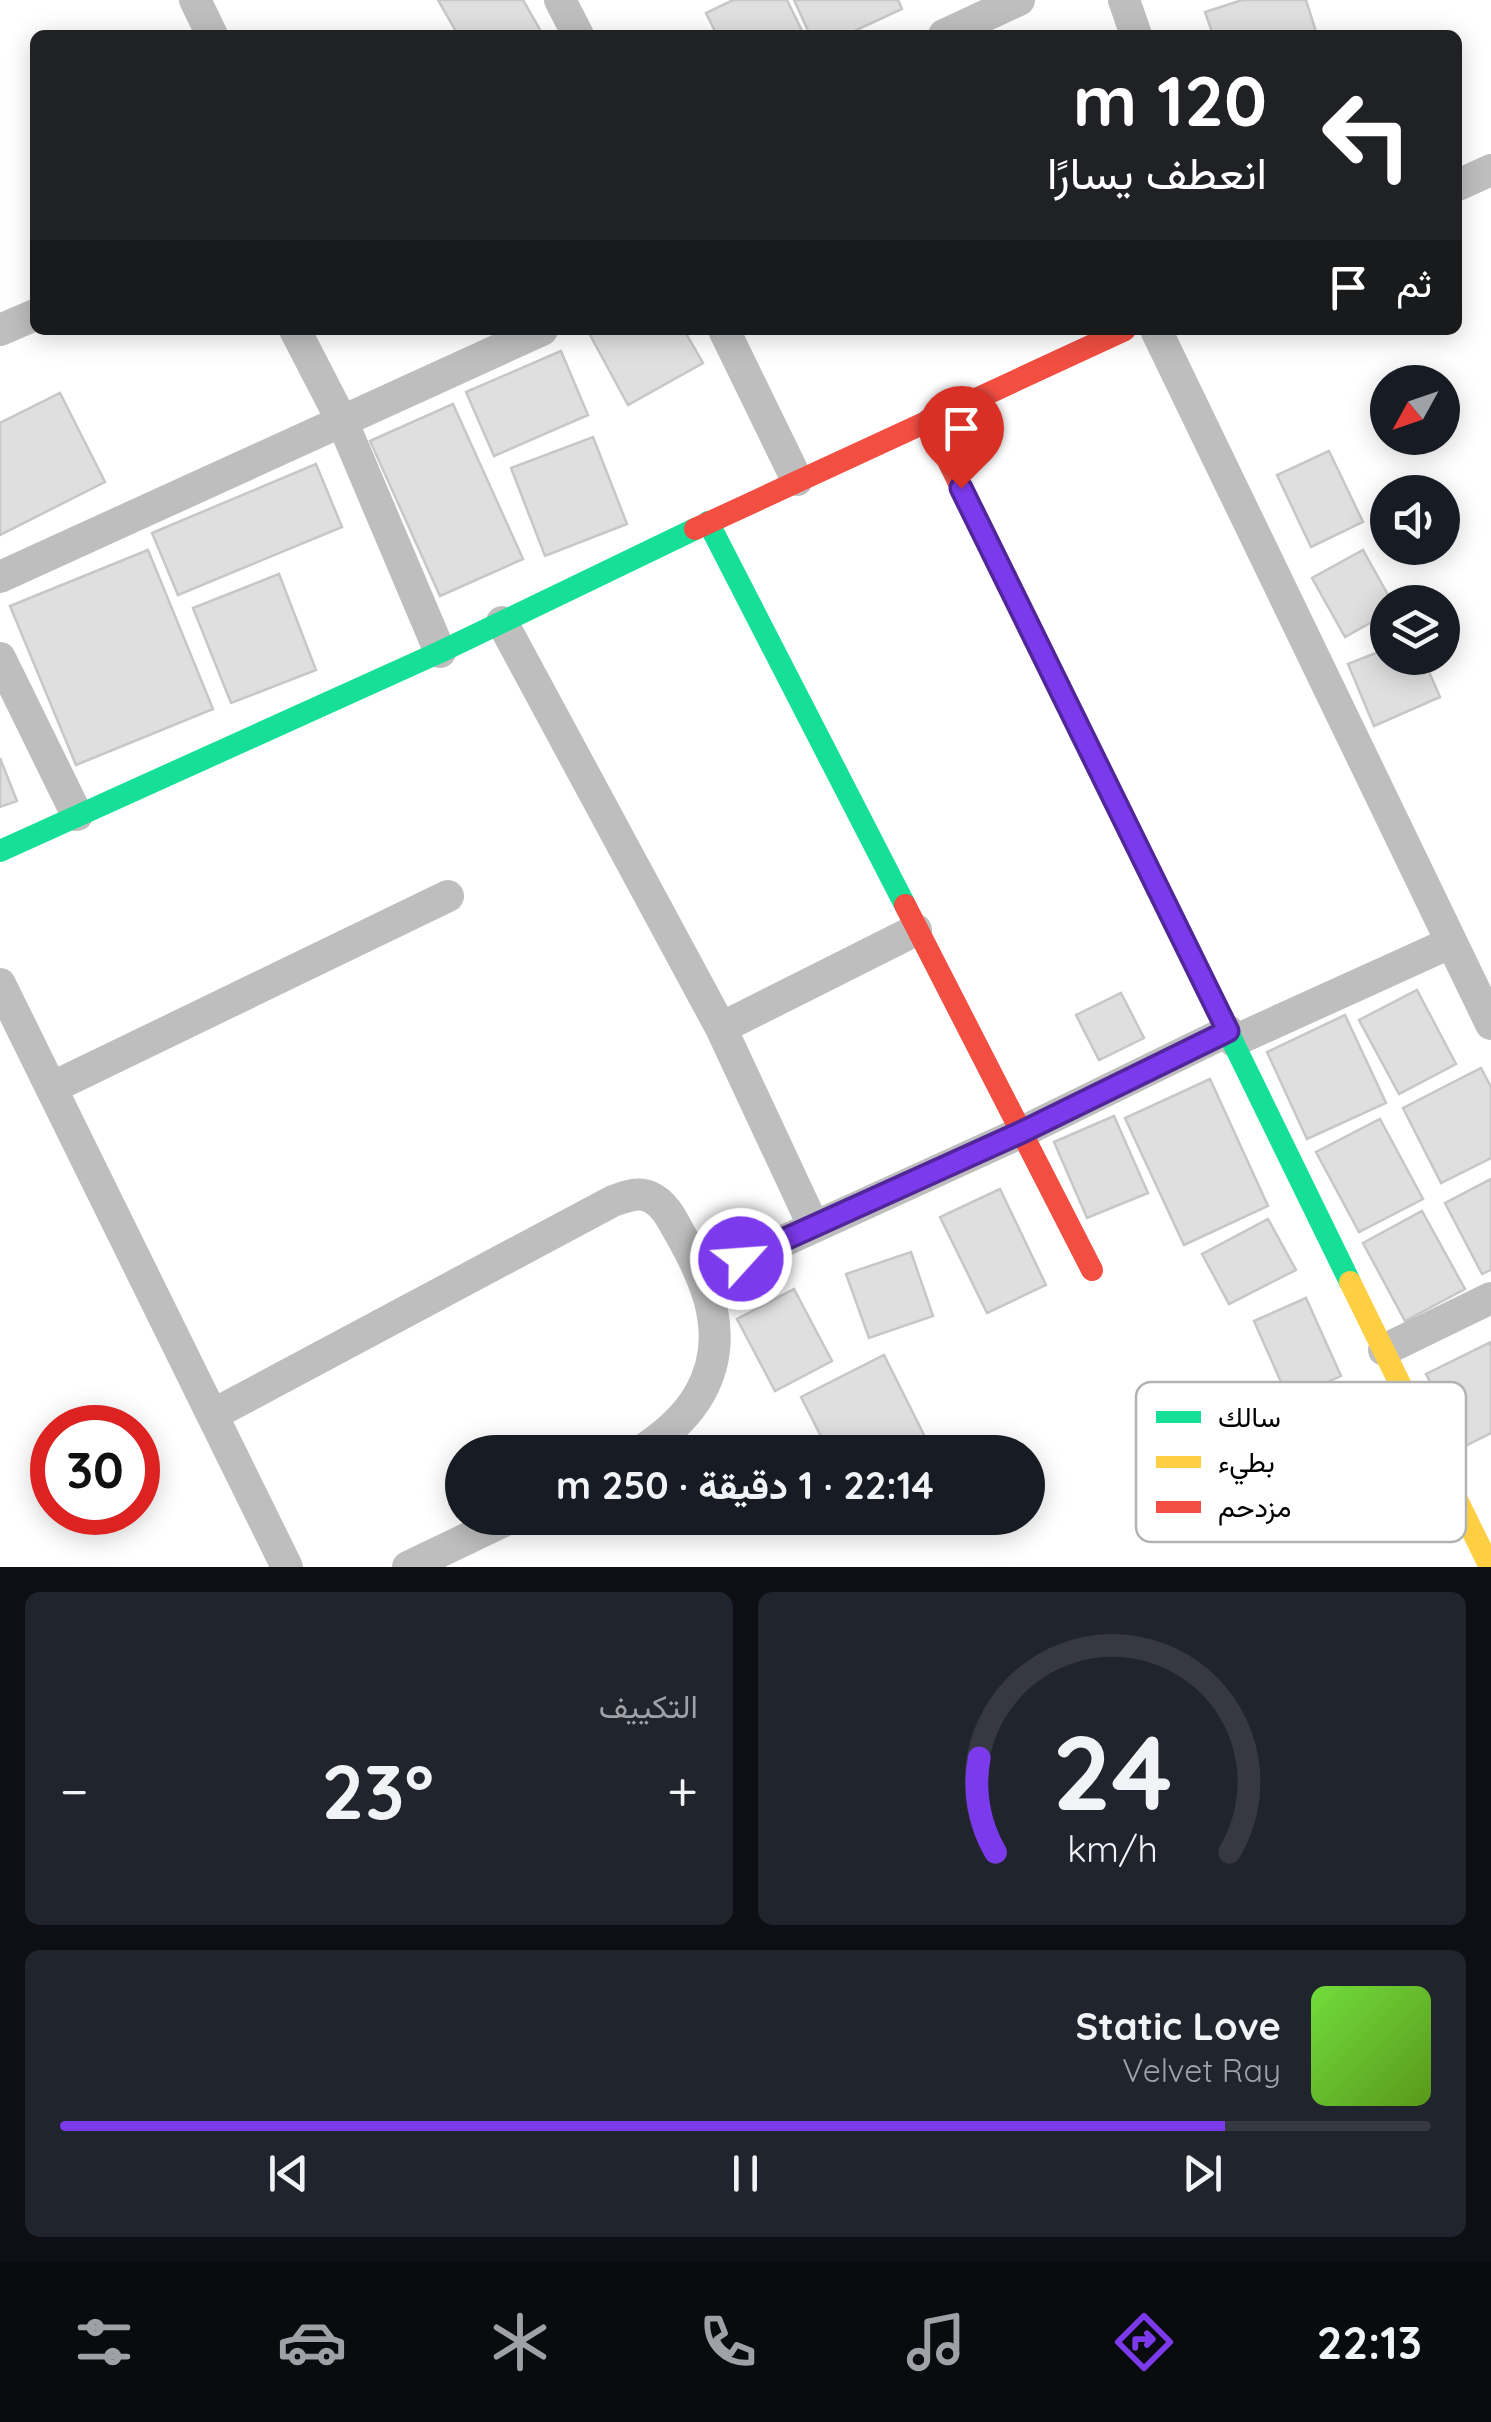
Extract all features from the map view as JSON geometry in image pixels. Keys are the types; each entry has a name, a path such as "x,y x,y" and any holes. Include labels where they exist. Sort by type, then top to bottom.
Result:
{"street":[{"path":"196,0 210,30"},
{"path":"560,0 575,30"},
{"path":"955,30 1019,0"},
{"path":"1124,0 1134,30"},
{"path":"1462,183 1491,170"},
{"path":"298,335 343,423 440,652"},
{"path":"0,577 531,335"},
{"path":"726,335 797,480"},
{"path":"0,851 440,652 797,480 1114,335"},
{"path":"1158,335 1491,1024"},
{"path":"928,420 1400,1382"},
{"path":"708,522 1092,1270"},
{"path":"502,622 721,1028 813,1224"},
{"path":"0,658 77,815"},
{"path":"52,1088 448,896"},
{"path":"721,1028 916,930"},
{"path":"705,1277 813,1224 1231,1036 1450,943"},
{"path":"0,984 287,1567"},
{"path":"212,1414 612,1201 634,1194 651,1197 668,1212 705,1277 713,1302 713,1334 701,1391 664,1435"},
{"path":"1384,1350 1491,1298"},
{"path":"1466,1518 1490,1567"},
{"path":"408,1567 475,1535"}],"building":[{"path":"438,0 523,0 540,30 455,30"},
{"path":"733,0 787,0 802,30 714,30 706,13"},
{"path":"794,0 898,0 902,9 857,30 808,30"},
{"path":"1242,0 1306,0 1315,30 1211,30 1205,12"},
{"path":"590,335 687,335 703,363 628,405"},
{"path":"561,351 588,415 494,456 466,392"},
{"path":"60,393 105,482 0,535 0,423"},
{"path":"453,404 523,559 440,596 370,441"},
{"path":"593,437 627,524 545,556 511,468"},
{"path":"1329,451 1363,522 1311,547 1277,475"},
{"path":"316,464 342,527 178,595 152,533"},
{"path":"148,550 213,709 76,765 10,606"},
{"path":"1363,550 1383,585 1370,585 1370,623 1345,637 1312,578"},
{"path":"279,574 316,670 231,703 193,608"},
{"path":"1370,655 1370,675 1430,675 1440,697 1374,726 1348,664"},
{"path":"0,758 17,801 0,807"},
{"path":"1417,990 1456,1064 1399,1094 1359,1020"},
{"path":"1121,993 1144,1038 1099,1060 1076,1015"},
{"path":"1345,1015 1386,1103 1307,1139 1267,1052"},
{"path":"1481,1068 1491,1087 1491,1158 1441,1183 1403,1108"},
{"path":"1210,1079 1268,1206 1184,1245 1125,1118"},
{"path":"1114,1116 1148,1193 1087,1218 1054,1142"},
{"path":"1380,1119 1423,1199 1359,1232 1316,1152"},
{"path":"1491,1179 1491,1270 1482,1274 1445,1203"},
{"path":"1000,1189 1046,1285 987,1313 940,1217"},
{"path":"1422,1211 1465,1289 1405,1321 1363,1243"},
{"path":"1268,1219 1296,1270 1229,1304 1202,1254"},
{"path":"911,1252 933,1316 869,1338 846,1274"},
{"path":"794,1289 832,1361 775,1391 737,1319"},
{"path":"1306,1298 1341,1376 1328,1382 1281,1382 1254,1321"},
{"path":"1491,1342 1491,1433 1466,1446 1466,1382 1430,1382 1426,1374"},
{"path":"884,1355 924,1435 820,1435 801,1397"}],"traffic: fast":[{"path":"708,522 905,905"},
{"path":"0,851 440,652 695,529"},
{"path":"1146,864 1350,1282"}],"traffic: slow":[{"path":"1350,1282 1399,1382"},
{"path":"1466,1518 1490,1567"}],"traffic: jam":[{"path":"695,529 1114,335"},
{"path":"928,420 1146,864"},
{"path":"905,905 1092,1270"}],"route":[{"path":"741,1259 1022,1132 1228,1031 961,488"}]}
